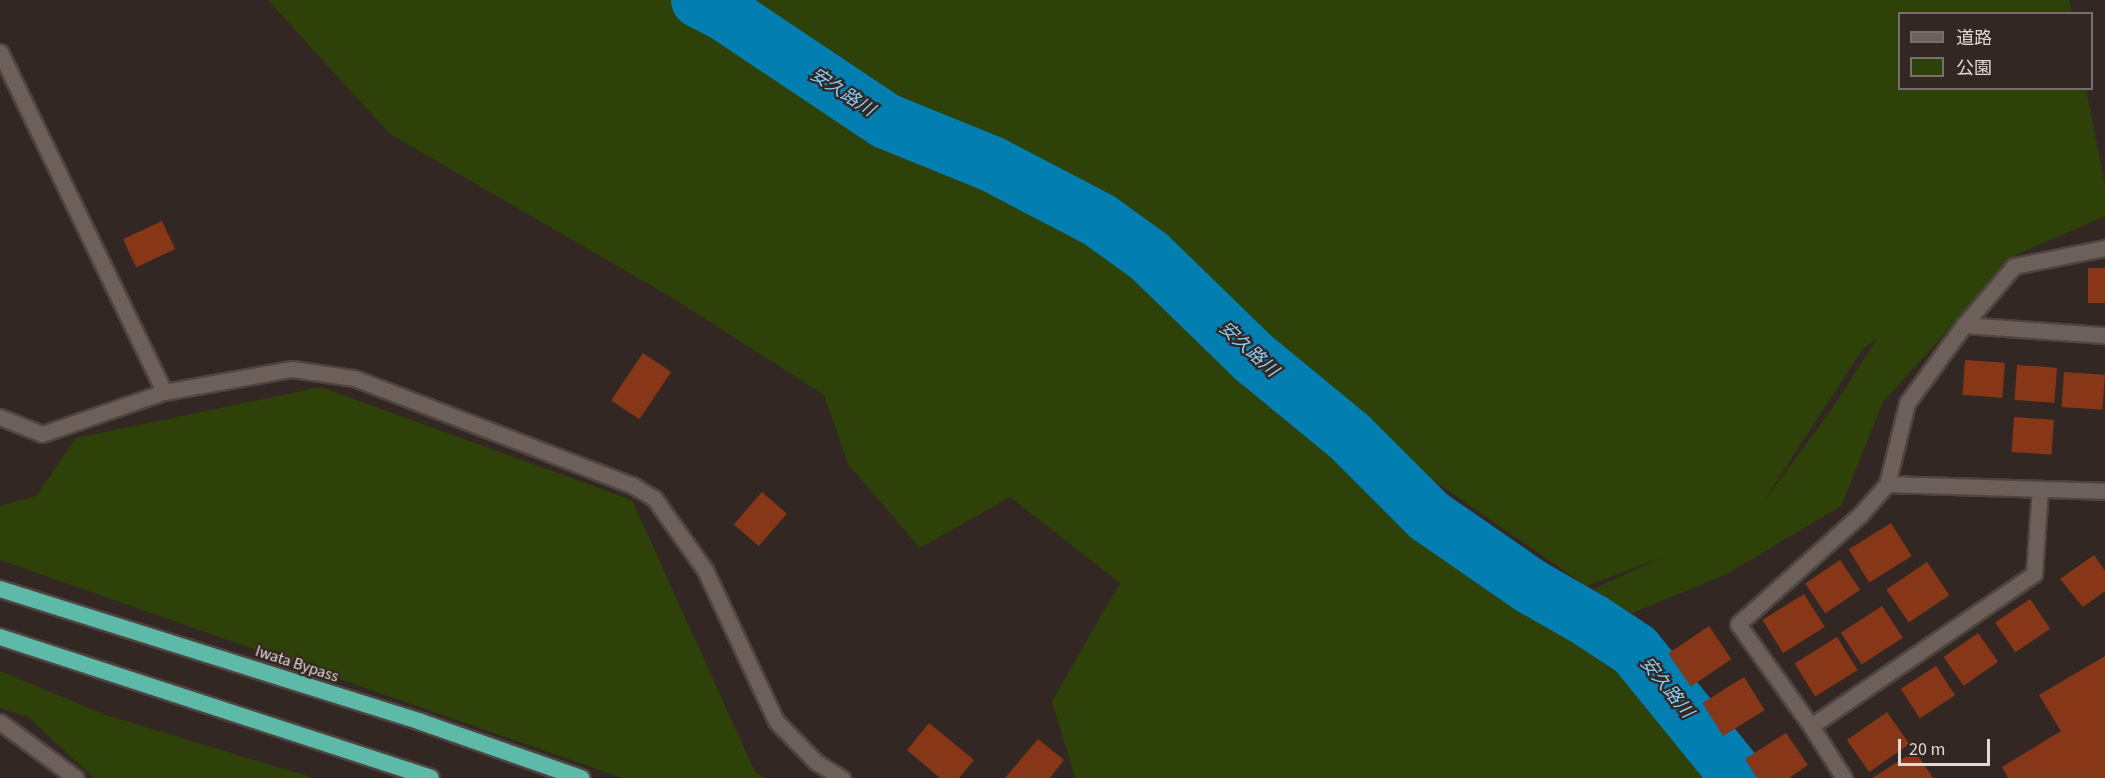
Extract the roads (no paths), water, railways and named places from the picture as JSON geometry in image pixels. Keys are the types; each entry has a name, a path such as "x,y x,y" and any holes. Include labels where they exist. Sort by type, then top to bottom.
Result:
{"highway":[{"name":"Iwata Bypass","path":"0,589 422,722 581,778"},
{"path":"0,637 431,778"}],"street":[{"path":"0,52 164,392"},
{"path":"1844,778 1738,624 1860,515 1887,484 1907,403 1964,326 2014,266 2105,248"},
{"path":"1964,326 2105,335"},
{"path":"0,417 42,434 164,392 292,369 354,378 632,485 654,498 705,570 776,721 816,762 842,778"},
{"path":"1887,484 2105,491"},
{"path":"1810,726 2034,574 2040,489"},
{"path":"0,722 76,778"}],"waterway":[{"name":"安久路川","path":"699,0 723,12 886,121 992,164 1099,220 1149,256 1254,358 1349,436 1429,516 1530,586 1591,621 1635,650 1739,778"}]}
